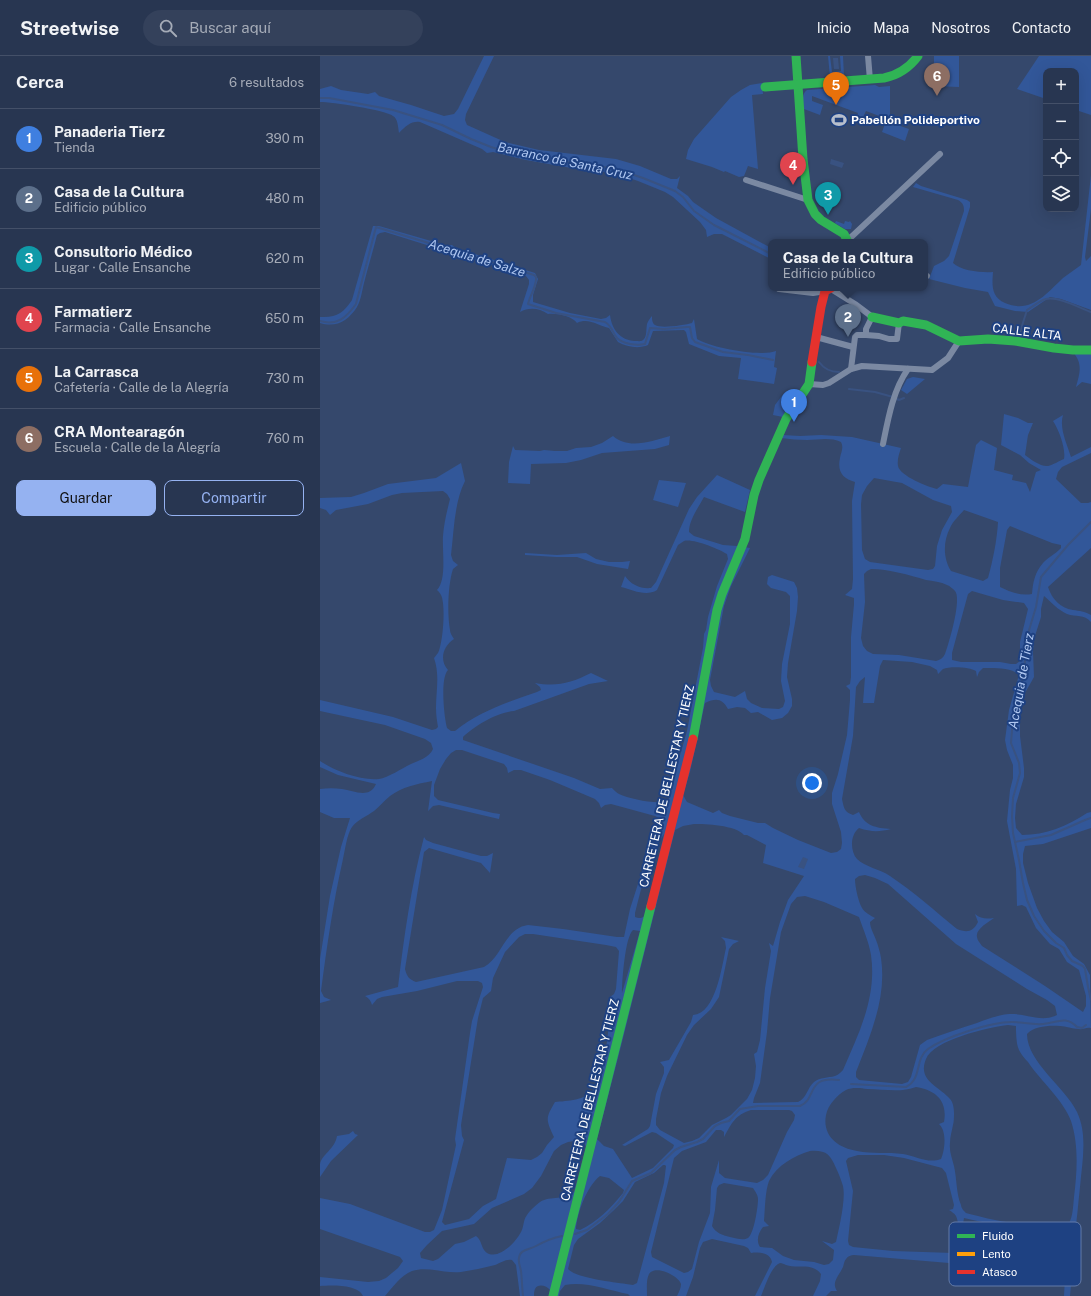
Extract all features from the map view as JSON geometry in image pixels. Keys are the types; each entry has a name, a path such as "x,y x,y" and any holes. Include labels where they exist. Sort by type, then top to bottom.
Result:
{"street":[{"path":"796,56 802,159 804,182 808,200 815,214 821,220 844,234 847,239"},
{"path":"868,56 870,80"},
{"path":"765,87 870,80 894,76 903,72 918,56"},
{"path":"850,239 940,154"},
{"path":"746,180 808,200"},
{"path":"796,291 813,293 820,291"},
{"name":"CARRETERA DE BELLESTAR Y TIERZ","path":"553,1296 693,738 717,610 722,594 744,543 754,495 759,480 786,419 810,384 821,307 826,291"},
{"path":"810,384 822,385 829,383 851,369 862,366 932,370 948,358 959,341 926,325 872,317 855,304 831,291"},
{"path":"866,335 866,329 872,317"},
{"path":"851,369 853,347 855,337 857,335 897,339 901,322"},
{"path":"816,337 853,347"},
{"name":"CALLE ALTA","path":"959,341 988,338 1054,348 1091,350"},
{"path":"883,444 895,396 902,376 908,369"}],"shaded area":[{"path":"484,56 494,56 466,114 465,120 467,125 505,142 539,150 616,159 640,166 671,179 677,179 680,176 677,188 688,196 693,202 716,218 768,246 768,257 722,234 714,234 707,237 706,230 700,222 673,197 665,192 638,181 614,173 577,169 526,160 493,152 487,153 482,149 420,122 409,124 399,133 398,123 393,116 380,111 335,103 320,102 320,89 331,86 341,90 368,94 375,92 379,96 444,116 454,114 458,109"},
{"path":"828,56 830,56 832,72 841,71 840,56 843,56 844,76 830,77"},
{"path":"934,56 959,56 959,87 934,86"},
{"path":"1039,56 1091,56 1091,115 1079,111 1079,68 1043,68 1043,98 1017,89"},
{"path":"833,58 838,58 839,69 834,69"},
{"path":"762,83 763,94 752,95 758,169 748,166 744,176 739,177 686,159 688,150 694,139 731,97 750,85"},
{"path":"875,85 879,87 890,86 890,120 866,111 862,119 857,117 858,113 812,96 812,101 823,105 820,115 804,109 803,96 807,90"},
{"path":"886,121 909,129 905,141 882,132"},
{"path":"831,159 844,163 842,168 830,164"},
{"path":"1091,175 1091,209 1085,257 1086,261 1091,256 1091,310 1061,299 1050,297 1028,312 1015,311 995,306 988,292 929,279 934,266 944,261 949,256 964,207 958,200 913,187 916,183 970,202 970,207 953,263 967,270 993,272 993,290 997,297 1005,303 1014,306 1023,306 1037,301 1063,278 1081,265"},
{"path":"836,221 844,224 845,221 850,221 852,224 851,229 845,229 835,223"},
{"path":"373,226 379,226 445,245 452,245 456,248 535,273 538,279 533,295 533,302 570,313 601,319 610,315 615,330 625,339 639,341 643,340 646,336 647,324 652,316 652,321 654,324 662,327 689,324 692,323 694,319 697,339 713,346 736,351 759,353 776,351 774,367 777,368 774,384 738,379 741,358 719,356 689,344 686,332 684,330 653,331 648,345 633,347 618,342 609,328 593,322 581,321 577,323 568,317 548,314 541,310 534,309 527,309 520,312 529,284 529,280 526,276 454,253 449,254 446,251 385,232 377,235 357,307 346,320 331,325 320,323 320,317 331,317 339,314 352,300"},
{"path":"1073,352 1091,352 1091,384 1082,382 1076,387 1080,369 1076,356"},
{"path":"913,377 925,379 907,394 901,390 907,379"},
{"path":"784,393 797,394 783,417 773,415 775,405"},
{"path":"1004,414 1028,423 1033,423 1028,435 1025,455 1042,465 1048,466 1064,459 1062,440 1053,421 1063,415 1063,431 1071,457 1091,447 1091,453 1062,467 1058,472 1056,479 1081,503 1091,502 1091,548 1048,587 1054,599 1060,605 1068,609 1091,615 1091,622 1083,617 1067,614 1044,596 1041,617 1034,639 1034,677 1025,693 1020,717 1020,736 1024,777 1016,804 1015,818 1016,828 1022,835 1031,835 1056,829 1091,812 1091,828 1043,844 1025,846 1023,854 1023,863 1028,883 1037,908 1044,921 1052,932 1064,942 1073,956 1084,964 1090,975 1091,1028 1074,1029 1062,1026 1047,1026 1034,1029 1027,1034 1033,1054 1064,1093 1077,1112 1080,1121 1083,1140 1083,1159 1077,1222 1070,1222 1076,1169 1076,1149 1074,1130 1071,1121 1063,1106 1020,1052 1017,1041 1016,1026 1008,1025 999,1026 950,1040 931,1052 926,1059 924,1067 924,1073 930,1082 950,1099 953,1105 954,1119 950,1138 950,1149 955,1171 958,1196 962,1208 966,1213 1006,1222 982,1222 964,1218 964,1222 957,1222 954,1213 949,1210 953,1209 954,1205 946,1173 942,1168 904,1158 884,1155 858,1155 848,1158 846,1161 853,1191 848,1241 849,1245 853,1247 893,1251 949,1253 949,1263 853,1255 849,1256 845,1260 836,1279 835,1288 837,1291 831,1291 826,1296 813,1296 820,1281 821,1274 817,1270 809,1267 790,1266 780,1263 771,1272 761,1296 755,1296 772,1262 769,1256 761,1253 751,1253 748,1248 744,1246 712,1239 703,1242 700,1248 693,1277 686,1296 677,1296 681,1284 676,1278 666,1272 656,1270 652,1271 648,1276 647,1296 630,1296 628,1294 596,1286 573,1284 565,1285 560,1291 559,1296 549,1296 549,1289 545,1286 538,1286 535,1289 534,1296 520,1296 516,1265 512,1260 461,1272 424,1269 412,1271 400,1279 385,1296 363,1296 356,1289 344,1286 320,1286 320,1277 368,1282 379,1281 386,1278 398,1268 403,1261 400,1257 320,1229 320,1198 350,1204 425,1232 434,1230 442,1210 456,1145 455,1139 472,1021 483,987 482,983 478,981 457,981 417,991 382,997 377,999 372,1005 370,1000 365,996 398,987 408,912 424,837 426,840 433,843 481,856 487,856 493,853 490,873 481,863 429,848 424,852 405,969 409,977 416,982 484,967 495,957 514,931 520,927 528,925 624,937 630,909 644,865 663,823 661,819 655,816 611,804 605,805 601,808 595,799 550,780 521,770 514,770 508,773 504,764 462,750 456,750 451,753 440,769 434,785 434,796 438,800 500,814 499,819 439,805 433,806 428,811 432,781 400,790 354,825 347,838 339,875 330,925 321,991 324,997 331,1000 320,1003 320,959 330,896 341,847 350,818 334,818 320,812 320,789 337,788 366,793 373,789 376,784 338,775 320,767 320,761 356,777 379,779 391,775 424,758 433,749 431,743 425,739 385,725 320,711 320,700 393,717 432,730 438,727 436,716 437,677 434,658 440,648 444,615 443,600 441,594 437,590 442,579 443,572 443,531 450,499 443,491 402,493 368,504 336,510 330,515 326,510 320,508 320,498 351,497 388,484 436,478 461,463 465,481 461,490 457,508 451,555 453,561 458,565 453,569 448,599 450,631 454,639 447,645 443,658 445,666 448,670 443,689 447,728 451,731 455,731 484,713 505,703 541,690 535,683 550,685 564,683 591,673 608,681 589,684 514,711 501,714 473,728 463,737 463,740 574,778 600,789 612,788 618,794 624,796 644,801 663,802 668,801 687,731 703,648 704,634 717,586 728,559 727,554 699,542 688,540 684,541 678,545 657,590 644,593 621,587 625,576 636,586 651,588 656,582 689,509 697,497 717,475 750,490 745,512 704,497 694,514 689,528 689,532 694,536 723,545 750,548 731,586 724,606 710,680 711,686 714,692 735,697 745,691 747,699 751,703 762,708 779,709 783,707 785,701 781,681 782,664 790,624 790,596 786,592 771,588 767,584 768,577 772,575 794,582 797,588 797,611 787,677 792,706 788,713 782,718 772,720 758,712 751,713 745,708 737,707 728,709 726,705 718,700 712,700 705,703 690,772 683,795 687,802 713,813 719,810 730,816 758,823 765,823 798,840 831,853 837,852 841,849 842,843 841,832 832,804 832,793 847,735 850,700 850,690 846,686 850,684 851,677 851,637 854,598 845,595 852,589 853,579 852,501 855,482 844,477 840,471 839,463 842,448 841,442 828,439 804,440 781,438 782,435 852,437 901,448 898,462 900,470 909,477 937,489 943,484 968,487 976,445 981,440 997,448 994,470 1013,475 1012,480 1026,483 1030,492 1036,472 1041,470 1029,463 1020,455 1001,445","holes":["874,478 902,483 933,500 951,506 952,512 942,530 937,546 935,566 933,569 928,570 870,562 865,559 862,550 862,495","964,510 998,522 996,543 990,571 988,578 983,581 951,571 946,561 945,544 948,533 951,525","1010,526 1052,543 1061,545 1061,548 1040,566 1036,574 1032,594 1019,594 1000,587 1000,568 1007,530","871,569 899,573 949,586 955,591 957,603 954,621 945,654 942,658 936,661 899,655 873,654 867,651 863,646 861,638 865,602 864,574","972,591 1003,600 1024,603 1028,609 1020,642 1020,661 1016,664 1000,662 961,662 952,660 952,653 968,594","883,660 912,662 930,666 937,670 938,674 943,669 955,667 976,671 977,677 983,668 1007,669 1016,672 1019,675 1009,710 1005,740 1013,765 1013,778 1010,790 1007,821 1016,869 1017,906 1022,905 1026,907 1036,928 1050,944 1059,949 1067,962 1079,970 1086,996 1086,1006 1083,1012 982,946 977,938 978,931 994,918 979,917 975,914 978,922 972,930 964,931 957,929 899,882 857,859 853,852 852,843 854,835 859,828 875,831 891,829 881,828 868,823 861,817 859,812 853,815 846,811 842,799 853,736 856,687 865,677 863,703 874,703 880,666","694,824 705,824 734,829 766,845 763,863 804,876 788,900 773,946 769,943 771,951 765,988 760,1040 757,1052 754,1054 756,1066 755,1078 752,1090 747,1099 731,1115 712,1125 699,1138 692,1141 684,1143 660,1130 656,1125 661,1093 667,1076 687,1035 694,1025 711,1009 719,997 729,949 733,944 739,941 721,937 725,941 726,948 717,988 707,1006 701,1013 693,1015 691,1022 669,1060 660,1062 664,1067 664,1073 656,1094 650,1126 648,1129 622,1145 625,1146 652,1132 674,1145 673,1148 653,1168 632,1178 613,1149 604,1146 597,1139 675,830 683,826","664,834 645,916 638,918 635,917 635,913 643,882 654,852","865,875 888,884 956,944 1055,1006 1057,1015 1045,1018 1015,1014 1001,1015 958,1029 927,1040 920,1045 911,1077 908,1082 902,1084 859,1080 856,1077 856,1072 867,1045 876,1016 882,988 882,973 880,951 870,924 870,922 875,918 866,913 862,908 858,898 855,879 859,876","805,896 824,902 859,917 871,955 872,970 869,1000 860,1028 842,1071 835,1076 816,1080 803,1098 798,1102 753,1103 760,1083 770,998 781,932 791,904 797,897","633,930 640,931 622,993 623,970 628,941","525,934 606,945 616,947 619,951 616,989 614,994 610,997 612,1005 606,1049 597,1084 586,1096 555,1102 548,1116 549,1126 554,1137 542,1153 531,1160 507,1158 496,1199 483,1206 469,1219 445,1225 442,1222 464,1140 461,1125 478,1018 483,998 491,991 493,978 505,952 519,937","916,1087 923,1088 939,1097 942,1102 945,1114 944,1122 939,1124 942,1127 944,1136 944,1151 941,1159 931,1161 903,1154 857,1151 838,1144 829,1135 825,1122 827,1111 836,1097 843,1092 848,1089 856,1088 904,1090","751,1110 789,1110 795,1115 768,1175 763,1180 757,1183 725,1178 719,1173 719,1160 711,1187 710,1213 699,1242 692,1269 684,1273 652,1257 651,1252 674,1158 682,1151 706,1142 716,1130 721,1130 724,1132 724,1137 732,1124 741,1114","580,1140 584,1142 586,1147 574,1192 570,1195 540,1202 529,1212 519,1236 507,1249 497,1254 492,1255 487,1253 476,1236 464,1242 455,1244 438,1259 433,1261 421,1258 420,1253 442,1231 474,1224 492,1208 524,1194 532,1188 541,1176 554,1151 561,1145","810,1151 824,1152 834,1163 843,1186 844,1199 836,1242 832,1244 822,1241 834,1250 833,1260 829,1264 824,1265 814,1262 794,1260 783,1256 772,1248 760,1247 759,1245 758,1237 760,1232 763,1227 769,1226 764,1221 766,1195 769,1181 772,1175 781,1166","663,1165 666,1166 664,1183 637,1283 633,1285 595,1279 572,1272 568,1269 574,1245 578,1239 600,1223 623,1201 635,1182 654,1173","600,1176 609,1178 624,1190 609,1209 592,1223 580,1230 576,1229 581,1208 591,1186","724,1183 753,1188 758,1196 754,1226 750,1236 746,1239 730,1237 717,1232 712,1226 717,1188 719,1185"]},
{"path":"613,436 626,443 640,443 670,436 669,445 655,449 602,453 566,463 531,464 530,484 508,483 509,462 513,446 515,450 567,451 576,448 591,447 602,443"},
{"path":"659,480 686,483 678,507 653,500"},
{"path":"525,553 557,555 586,553 596,559 609,562 630,561 628,569 597,564 577,557 525,555"},
{"path":"803,857 808,859 804,869 798,867"},
{"path":"353,1131 358,1135 331,1161 320,1177 321,1160 336,1141 337,1136 349,1134"},
{"path":"1065,1286 1071,1286 1070,1296 1064,1296"}],"waterway":[{"name":"Barranco de Santa Cruz","path":"320,98 329,98 393,110 442,125 471,139 512,153 535,158 616,169 643,178 675,191 683,197 694,211 714,225 768,252"},
{"name":"Acequia de Salze","path":"320,321 336,322 341,320 356,304 376,227 534,275 536,277 535,284 528,304 556,313 605,322 611,327 617,338 626,343 634,345 645,344 650,328 664,329 690,327 692,338 695,342 723,352 773,360"},
{"path":"1012,334 1017,335 1020,332 1027,310 1046,299 1056,299 1091,312"},
{"name":"Barranco de Santa Cruz","path":"819,362 828,370 839,372"},
{"path":"849,389 875,392 893,397"},
{"path":"897,399 899,400 904,398"},
{"name":"Acequia de Tierz","path":"1091,522 1068,545 1041,577 1036,607 1027,637 1024,672 1012,730 1011,743 1019,763 1020,773 1013,798 1013,833 1027,900 1034,916 1044,931 1056,943 1064,948 1072,961 1083,966 1085,969 1091,1000"},
{"path":"1015,842 1051,835 1091,818"},
{"name":"Acequia de Tierz","path":"851,1084 906,1087 915,1079 921,1058 928,1049 957,1035 981,1027 1016,1022 1039,1024 1061,1021 1069,1021 1077,1027 1082,1028 1086,1025"},
{"name":"Acequia de Tierz","path":"575,1234 587,1230 608,1214 619,1202 632,1181 651,1173 675,1150 703,1139 715,1126 729,1121 740,1109 758,1106 800,1106 809,1098 816,1084 821,1081 839,1080"},
{"name":"Acequia de Tierz","path":"523,1296 519,1261 521,1253 549,1240 562,1236"}],"traffic: fast":[{"path":"796,56 803,159 808,200 815,214 821,220 844,234 846,239"},
{"path":"765,87 884,78 903,70 918,56"},
{"path":"872,317 899,323 903,321 926,325 959,341 988,339 1015,341 1054,348 1091,350"},
{"path":"693,739 717,610 722,594 745,539 754,495 759,480 786,419 809,384 812,362"},
{"path":"553,1296 651,906"}],"traffic: jam":[{"path":"812,362 825,291"},
{"path":"651,906 693,739"}],"place":[{"name":"CRA Montearagón","path":"937,96"},
{"name":"La Carrasca","path":"836,105"},
{"name":"Pabellón Polideportivo","path":"839,120"},
{"name":"Farmatierz","path":"793,185"},
{"name":"Consultorio Médico","path":"828,215"},
{"name":"Casa de la Cultura","path":"848,337"},
{"name":"Panaderia Tierz","path":"794,422"}]}
